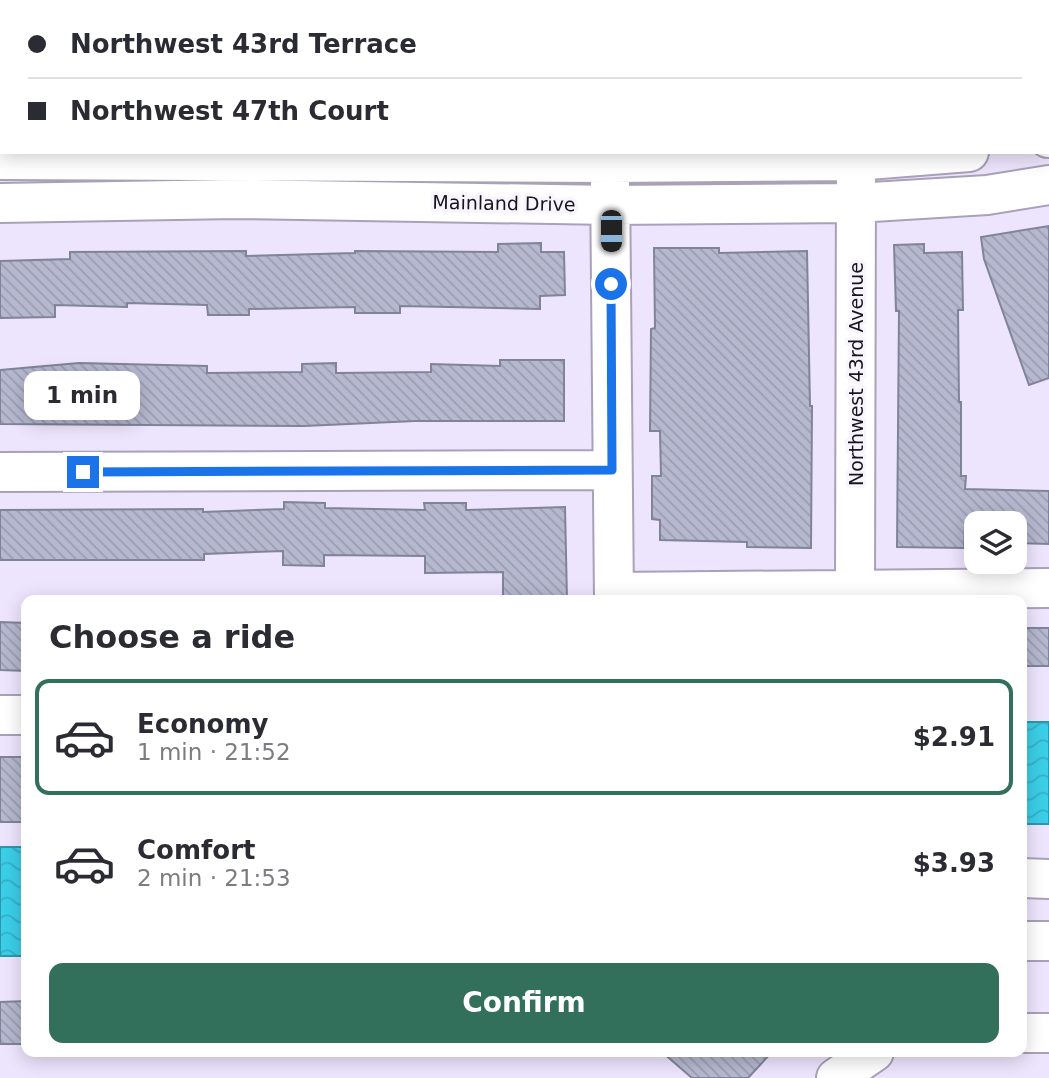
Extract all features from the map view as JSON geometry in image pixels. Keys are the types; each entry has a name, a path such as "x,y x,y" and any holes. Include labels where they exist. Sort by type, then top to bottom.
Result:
{"street":[{"name":"Mainland Drive","path":"0,160 236,156 610,163 855,161 944,154"},
{"path":"236,156 236,200"},
{"name":"Northwest 43rd Avenue","path":"855,161 855,588"},
{"path":"610,163 614,595"},
{"name":"Mainland Drive","path":"0,202 236,200 611,205 856,203 988,195 1049,185"},
{"path":"0,472 612,470"},
{"path":"644,595 855,588 1049,587"},
{"path":"0,715 21,715"},
{"path":"1027,878 1049,879"},
{"path":"1027,941 1049,941"},
{"path":"1027,1033 1049,1032"},
{"path":"836,1078 867,1057"}],"water":[{"path":"1027,722 1049,722 1049,824 1027,824"},
{"path":"0,847 21,847 21,956 0,956"}],"building":[{"path":"1049,226 1049,378 1029,385 984,259 981,237"},
{"path":"541,243 541,252 564,252 565,295 540,296 540,309 400,306 400,313 355,313 355,307 249,309 249,315 208,315 207,305 127,303 127,307 55,305 55,317 0,318 0,261 70,259 70,252 246,251 246,256 355,251 498,252 498,244"},
{"path":"924,244 924,253 962,252 963,310 958,310 961,476 966,476 965,489 1049,491 1049,544 1027,543 1027,511 964,511 964,548 897,547 899,311 896,311 894,245"},
{"path":"654,248 719,248 719,253 807,251 812,406 811,548 747,547 747,542 660,540 660,520 652,519 652,476 661,476 660,431 650,431 651,329 655,328"},
{"path":"500,360 564,360 564,421 415,421 304,426 0,424 0,370 79,363 207,366 207,373 302,372 302,364 336,363 336,373 431,372 431,364 500,366"},
{"path":"284,502 325,503 325,508 425,510 424,503 466,503 466,510 565,507 567,595 503,595 503,572 425,573 425,556 324,555 324,566 283,565 283,551 204,554 204,560 0,560 0,510 203,509 203,512 284,509"},
{"path":"0,622 21,623 21,671 0,670"},
{"path":"1027,628 1049,628 1049,666 1027,666"},
{"path":"0,757 21,757 21,822 0,822"},
{"path":"21,1001 21,1044 0,1044 0,1002"},
{"path":"668,1057 767,1057 748,1078 692,1078"}],"route":[{"path":"83,472 612,470 611,284"}]}
